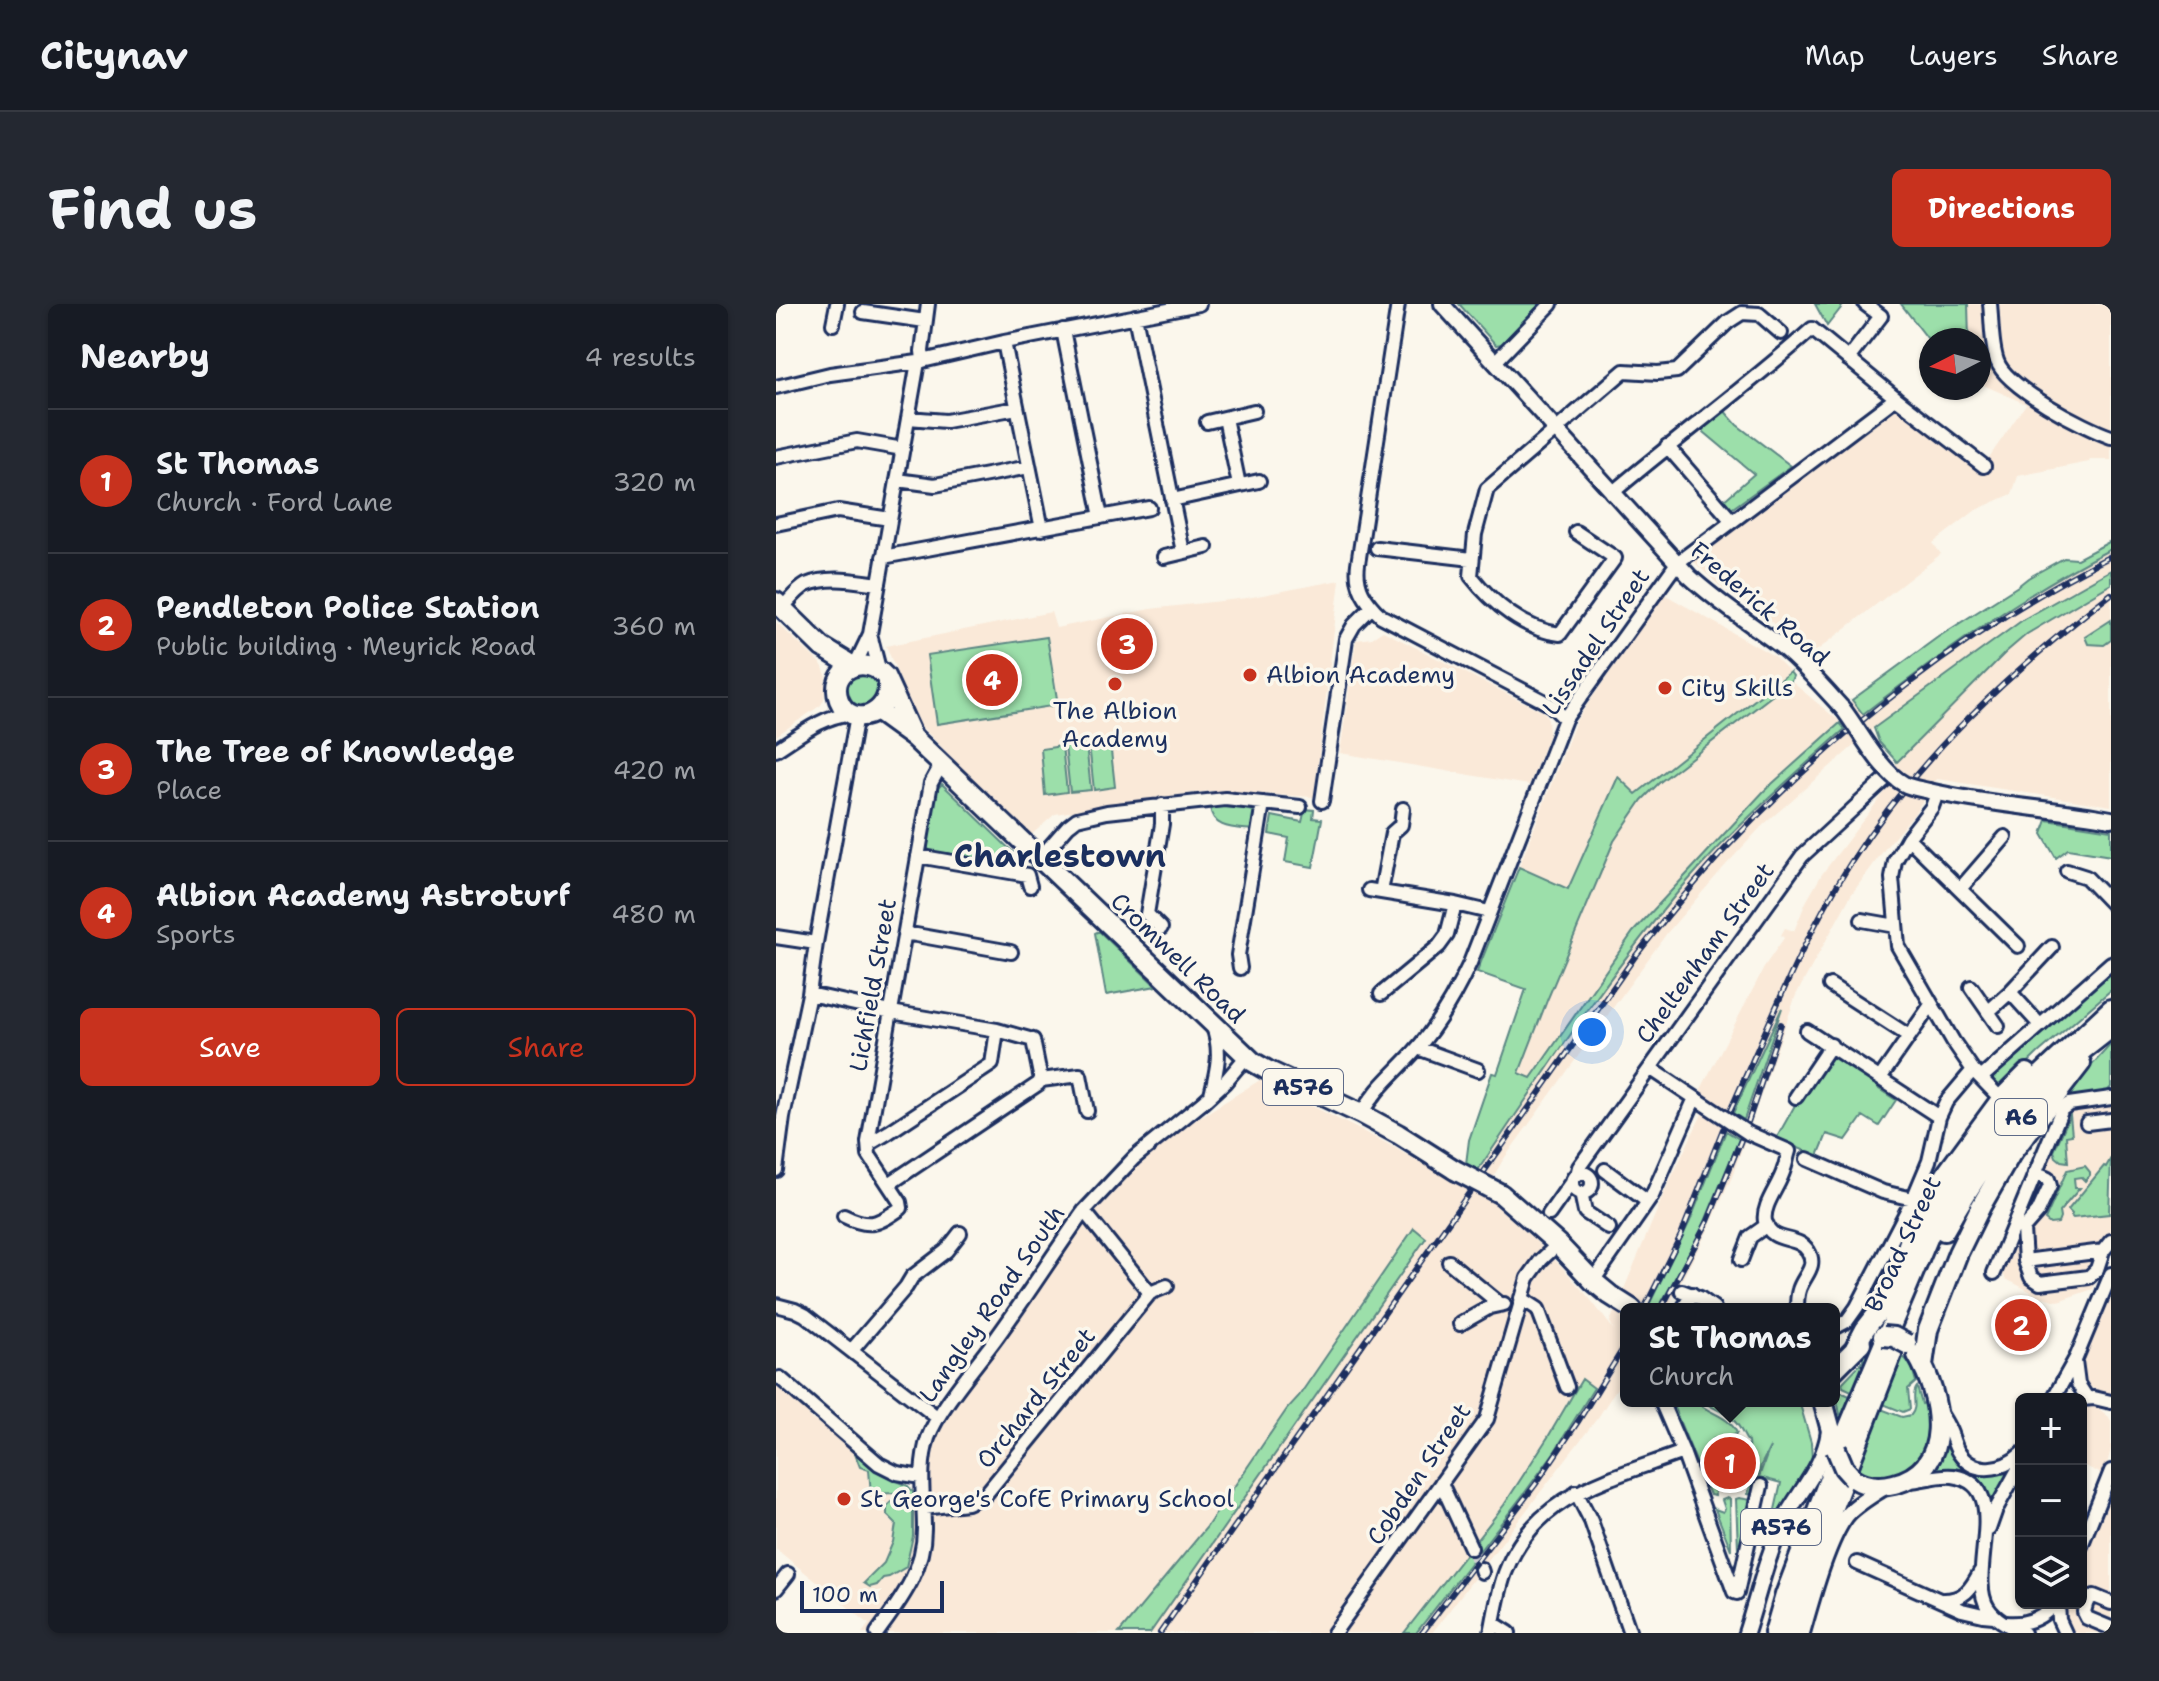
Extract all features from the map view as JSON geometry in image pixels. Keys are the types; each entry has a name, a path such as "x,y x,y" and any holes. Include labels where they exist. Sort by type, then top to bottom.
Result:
{"highway":[{"path":"779,605 822,647 854,666"},
{"path":"822,647 838,686 838,697 842,705 854,714 866,716 878,712 889,693 884,677 864,664 847,669 838,686"},
{"name":"Cromwell Road","path":"884,677 914,738"},
{"name":"Cromwell Road","path":"878,712 914,738 1247,1056 1267,1070 1361,1114"},
{"name":"Broad Street","path":"1788,1633 1799,1595 1886,1370 1942,1235 2004,1138 2111,1009"},
{"name":"Broad Street","path":"1774,1633 1785,1595 1849,1426 1949,1197 1994,1129 2032,1083 2085,1042 2111,1028"},
{"path":"1854,1350 1880,1310 1896,1277 1918,1218 2001,1099 2033,1067 2085,1042"},
{"path":"1923,1365 1928,1330 1958,1253 1981,1206 2011,1154 2066,1084 2085,1042"},
{"name":"A576","path":"1361,1114 1501,1194 1558,1244 1593,1281 1623,1303"},
{"path":"1840,1363 1868,1339 1883,1336 1894,1337 1907,1344 1918,1356 1936,1407 1937,1447 1928,1463 1906,1481"},
{"name":"A576","path":"1823,1410 1844,1468 1853,1478 1863,1484 1886,1486 1906,1481"}],"main road":[{"name":"Frederick Road","path":"1442,304 1677,563 1715,600 1804,667 1843,709 1878,760 1886,778 1933,792 2111,819"},
{"name":"A576","path":"1746,1633 1784,1520 1820,1463 1827,1444 1823,1410"},
{"name":"A576","path":"1802,1633 1838,1530 1847,1516 1886,1486"}],"street":[{"path":"854,666 870,634 908,418 921,362 928,304"},
{"path":"776,387 830,374 921,362 1004,342 1199,304"},
{"path":"1398,304 1357,570 1360,590 1371,608 1381,616 1551,705 1565,719"},
{"path":"1495,362 1551,304"},
{"path":"1848,359 1881,316 1865,304"},
{"path":"1990,304 1997,362 2012,381 2060,412 2111,437"},
{"path":"833,324 836,306 925,321"},
{"path":"1576,532 1615,558 1560,634 1532,627 1485,594 1471,576 1475,534 1487,489 1624,371 1677,371 1736,316 1752,312 1759,314 1781,333"},
{"path":"1135,316 1183,552"},
{"path":"1612,493 1776,362 1812,329 1984,466"},
{"path":"1063,330 1101,517"},
{"path":"1004,342 1042,529"},
{"name":"Lissadel Street","path":"1361,1114 1377,1090 1418,1048 1453,997 1470,963 1565,719 1677,563 1896,398"},
{"path":"908,418 946,421 1017,408"},
{"path":"1207,422 1254,411"},
{"path":"1225,418 1239,485"},
{"path":"776,457 857,441 903,449"},
{"path":"1667,446 1732,521"},
{"path":"897,480 935,485 1029,467"},
{"path":"1172,500 1259,481"},
{"path":"883,557 1149,508"},
{"path":"776,524 838,511 890,519"},
{"path":"1164,557 1206,547"},
{"path":"1377,548 1472,559"},
{"path":"779,605 808,585 838,579 879,584"},
{"path":"1322,801 1346,639 1354,625 1371,608"},
{"path":"870,634 884,677"},
{"path":"820,721 838,686"},
{"path":"776,750 820,721 854,714 809,994 780,1116 776,1170"},
{"name":"Lichfield Street","path":"868,1142 931,783 941,765"},
{"name":"Cheltenham Street","path":"1549,1214 1579,1167 1802,856 1886,778"},
{"path":"1933,792 1932,807 1895,861 1892,878 1898,946 1953,1041 1977,1074 2001,1099"},
{"path":"1039,859 1077,819 1107,812 1225,799 1300,807"},
{"path":"1240,968 1238,955 1263,803"},
{"path":"1161,928 1147,914 1162,824 1162,805"},
{"path":"1403,809 1401,825 1392,833 1375,891 1489,912"},
{"path":"1960,889 2005,837"},
{"path":"1908,838 2018,946"},
{"path":"918,856 1027,875 1030,886"},
{"path":"2067,871 2086,877 2111,903"},
{"path":"1381,994 1439,946 1447,935 1455,904"},
{"path":"1862,920 1896,926"},
{"path":"905,933 1011,952"},
{"path":"776,937 816,943"},
{"path":"1988,1012 2052,947"},
{"path":"1840,1325 1847,1321 1857,1307 1913,1199 1929,1161 1939,1117 1946,1102 2111,963"},
{"path":"1830,985 1909,1036"},
{"path":"1971,987 1998,1026"},
{"path":"2010,992 2040,1025"},
{"path":"809,994 997,1030 1033,1040 1041,1080"},
{"path":"1880,1078 1931,1005"},
{"path":"1211,1094 1219,1051 1212,1024"},
{"path":"844,1216 860,1224 871,1224 884,1220 901,1208 869,1155 868,1142 889,1132 992,1064 997,1030"},
{"path":"1807,1031 1939,1117"},
{"path":"1796,1097 1831,1045"},
{"path":"1418,1048 1478,1070"},
{"name":"Langley Road South","path":"877,1633 903,1597 914,1575 923,1540 921,1477 925,1450 938,1418 1084,1211 1134,1158 1211,1094 1247,1056"},
{"path":"1650,1068 1748,1133 1789,1151 1784,1171 1765,1211 1767,1225 1777,1237 1802,1243 1810,1253 1812,1265 1800,1287 1798,1303"},
{"path":"889,1184 1041,1080 1080,1075 1087,1111"},
{"path":"1994,1273 2064,1107 2072,1103 2111,1098"},
{"path":"1593,1281 1648,1202 1698,1100"},
{"path":"2087,1123 2111,1120"},
{"path":"1807,1159 1824,1161 1883,1192 1913,1199"},
{"path":"1605,1170 1648,1202"},
{"path":"2035,1173 2048,1179 2050,1186 2038,1212 2023,1229 2025,1261 2031,1277 2040,1283 2089,1277 2097,1269 2107,1246"},
{"path":"1575,1177 1585,1174 1591,1179 1589,1191 1581,1193 1585,1212 1609,1228"},
{"path":"1084,1211 1150,1293"},
{"path":"1741,1260 1750,1237 1767,1225"},
{"path":"852,1350 912,1277 932,1264 960,1233"},
{"name":"Cobden Street","path":"1334,1633 1487,1419 1528,1278 1558,1244"},
{"path":"2025,1261 2107,1246"},
{"path":"1449,1262 1500,1304"},
{"path":"2056,1393 2075,1361 2111,1274"},
{"name":"Orchard Street","path":"923,1508 967,1503 985,1495 1150,1293 1167,1286"},
{"path":"1684,1303 1687,1293 1705,1303"},
{"path":"1460,1324 1500,1304 1520,1302 1538,1309 1567,1387"},
{"path":"776,1305 805,1315 938,1418"},
{"path":"2075,1361 2078,1384 2083,1393"},
{"path":"780,1378 879,1464 897,1473 921,1477"},
{"path":"2087,1398 2111,1402"},
{"path":"2087,1399 2111,1413"},
{"path":"1664,1407 1734,1592 1737,1593 1763,1496"},
{"path":"1936,1407 1963,1459 1973,1465 1996,1468 2015,1460"},
{"path":"1509,1633 1492,1628 1504,1575 1521,1541 1551,1510 1576,1492 1683,1452"},
{"path":"1985,1535 2020,1465"},
{"path":"2085,1537 2111,1471"},
{"path":"1906,1481 1949,1475 1967,1481 1976,1490 1984,1501 1985,1535 1981,1570 1984,1601 2000,1619 2024,1633"},
{"path":"1441,1483 1471,1548"},
{"path":"1576,1492 1591,1521 1629,1630"},
{"path":"1857,1563 1962,1610 2015,1624 2031,1621 2050,1609"},
{"path":"1940,1600 1956,1599 1968,1592 1981,1570"},
{"path":"776,1589 788,1574"},
{"path":"2111,1603 2094,1596 2087,1601 2084,1612 2087,1618 2111,1628"},
{"path":"2057,1609 2065,1633"}],"shaded area":[{"path":"1901,304 2111,304 2111,460 2090,460 2018,476 2012,494 1976,510 1933,543 1941,554 1810,656 1769,620 1723,589 1693,561 1895,405 1979,472 2026,404 1991,388 1991,328 1919,328"},
{"path":"2111,541 2111,806 1937,779 1851,895 1796,995 1732,1177 1670,1303 1620,1303 1620,1383 1599,1416 1432,1633 862,1633 869,1624 776,1549 776,1383 806,1409 811,1419 880,1473 913,1491 934,1406 1102,1178 1260,1080 1388,1144 1460,1185 1469,1140 1492,1073 1519,1073 1614,841 1642,800 1660,782 1791,681 1840,722 1852,700 1938,637 2064,558 2077,559","holes":["1874,728 1879,742 1897,762 1884,793 1822,874 1794,931 1785,928 1781,935 1784,938 1766,964 1700,1091 1702,1114 1666,1189 1610,1322 1614,1330 1562,1267 1482,1196 1503,1160 1667,933 1762,826"]},
{"name":"The Albion Academy","path":"1340,580 1314,797 1210,791 1179,795 1055,814 1029,837 918,723 886,646 1051,612 1056,628 1150,609 1247,598"},
{"path":"1664,594 1774,656 1790,672 1635,795 1617,778 1568,890 1519,867 1576,721"},
{"path":"776,622 822,665 826,675 821,705 776,736"},
{"path":"1383,631 1545,713 1549,734 1529,785 1340,753 1356,640 1372,638"},
{"path":"2111,1044 2111,1243 2093,1289 2058,1301 2039,1296 2006,1279 1993,1259 2062,1101"},
{"path":"2110,1295 2111,1396 2087,1386 2081,1369"},
{"path":"2087,1406 2098,1408 2111,1422 2111,1449 2104,1475 2087,1467"},
{"path":"2111,1492 2111,1633 2063,1633 2063,1609 2087,1609 2087,1546"}],"green space":[{"path":"1459,304 1540,304 1502,344 1496,345"},
{"path":"1815,304 1844,304 1827,326"},
{"path":"1901,304 1968,304 1969,328 1919,328"},
{"path":"1722,408 1737,425 1791,466 1730,510 1722,502 1754,474 1698,427"},
{"path":"2111,541 2111,549 2014,605 1863,714 1852,700 1938,637 2028,578 2064,558 2077,559"},
{"path":"2111,570 2111,584 2027,634 1897,762 1879,742 1874,728 2024,619"},
{"path":"2111,620 2111,640 2104,645 2088,644 2085,637"},
{"path":"1047,637 1058,705 937,724 927,655"},
{"path":"860,672 879,678 880,703 857,709 847,700 846,689 849,681"},
{"path":"1790,672 1793,676 1791,681 1660,782 1642,800 1614,841 1519,1073 1531,1078 1633,932 1764,791 1840,723 1845,729 1742,824 1684,885 1603,989 1478,1170 1466,1164 1469,1140 1492,1073 1497,1074 1526,989 1477,972 1519,867 1568,889 1618,777 1636,794"},
{"path":"1110,742 1115,787 1094,790 1089,744"},
{"path":"1086,744 1091,790 1070,792 1065,746"},
{"path":"1062,746 1067,792 1045,795 1041,749"},
{"path":"942,784 1021,860 1016,866 930,851 925,845 934,792"},
{"path":"1210,807 1254,811 1252,830 1231,828 1219,823"},
{"path":"1305,809 1314,810 1313,818 1322,819 1313,867 1285,862 1289,838 1269,834 1272,816 1302,822"},
{"path":"2047,820 2111,830 2111,856 2068,849 2056,858 2042,834"},
{"path":"1100,932 1156,986 1106,995 1095,933"},
{"path":"2111,971 2111,990 2006,1084 1998,1086 1988,1079"},
{"path":"1782,1008 1744,1120 1733,1113"},
{"path":"2111,1044 2111,1087 2103,1096 2062,1101 2071,1088"},
{"path":"1830,1052 1872,1077 1879,1089 1896,1100 1879,1126 1863,1116 1846,1140 1827,1134 1818,1156 1776,1139"},
{"path":"2070,1115 2072,1135 2066,1136 2068,1162 2061,1161 2054,1151"},
{"path":"1726,1131 1739,1139 1702,1229 1661,1303 1650,1303 1690,1221"},
{"path":"2111,1158 2109,1214 2073,1218 2068,1210"},
{"path":"2085,1166 2090,1175 2085,1181 2081,1177 2074,1178 2075,1188 2080,1188 2059,1212 2058,1223 2050,1224 2045,1220 2067,1170"},
{"path":"1414,1228 1426,1238 1150,1633 1119,1633 1206,1528"},
{"path":"1874,1348 1858,1394 1843,1387 1842,1383 1863,1361 1863,1355"},
{"path":"1903,1357 1911,1364 1916,1382 1908,1389 1910,1409 1903,1412 1883,1404"},
{"path":"1582,1379 1594,1388 1555,1451 1416,1633 1404,1633 1504,1505"},
{"path":"1917,1387 1930,1424 1930,1440 1919,1463 1898,1474 1866,1477 1854,1468 1881,1409 1902,1417 1911,1415"},
{"path":"1840,1393 1856,1399 1840,1429 1836,1416 1840,1414"},
{"path":"1673,1407 1704,1407 1729,1422 1737,1433 1713,1439 1715,1496 1710,1495"},
{"path":"1712,1407 1801,1407 1811,1442 1812,1458 1775,1524 1772,1523 1781,1483 1759,1477 1770,1447 1761,1465 1753,1495 1748,1494 1751,1480 1748,1442 1739,1426"},
{"path":"1944,1447 1961,1463 1977,1471 2014,1469 1991,1499 1981,1484 1968,1475 1935,1469"},
{"path":"855,1454 913,1492 913,1536 906,1567 870,1587 864,1583 884,1563 893,1542 896,1524 887,1515 887,1506 895,1493 871,1494 869,1470 860,1467"},
{"path":"1730,1499 1731,1550 1715,1509 1723,1512 1722,1500"},
{"path":"1736,1499 1752,1500 1742,1544 1738,1549"}],"tunnel":[{"path":"1471,1548 1481,1569"}],"railway":[{"path":"1160,1633 1634,958 1712,863 1810,765 1905,686 2006,616 2111,556"},
{"path":"1730,1111 1816,923 1876,825 1968,718 2038,653 2111,594"},
{"path":"1748,1122 1781,1024"},
{"path":"1647,1303 1681,1235 1723,1129"},
{"path":"1664,1303 1708,1221 1741,1140"},
{"path":"1422,1633 1535,1485 1620,1353"}],"place":[{"name":"The Tree of Knowledge","path":"1127,644"},
{"name":"Albion Academy","path":"1250,675"},
{"name":"Albion Academy Astroturf","path":"992,680"},
{"name":"The Albion Academy","path":"1115,684"},
{"name":"City Skills","path":"1665,688"},
{"name":"Pendleton Police Station","path":"2021,1325"},
{"name":"St Thomas","path":"1730,1463"},
{"name":"St George's CofE Primary School","path":"844,1499"}],"district":[{"name":"Charlestown","path":"1060,856"}]}
